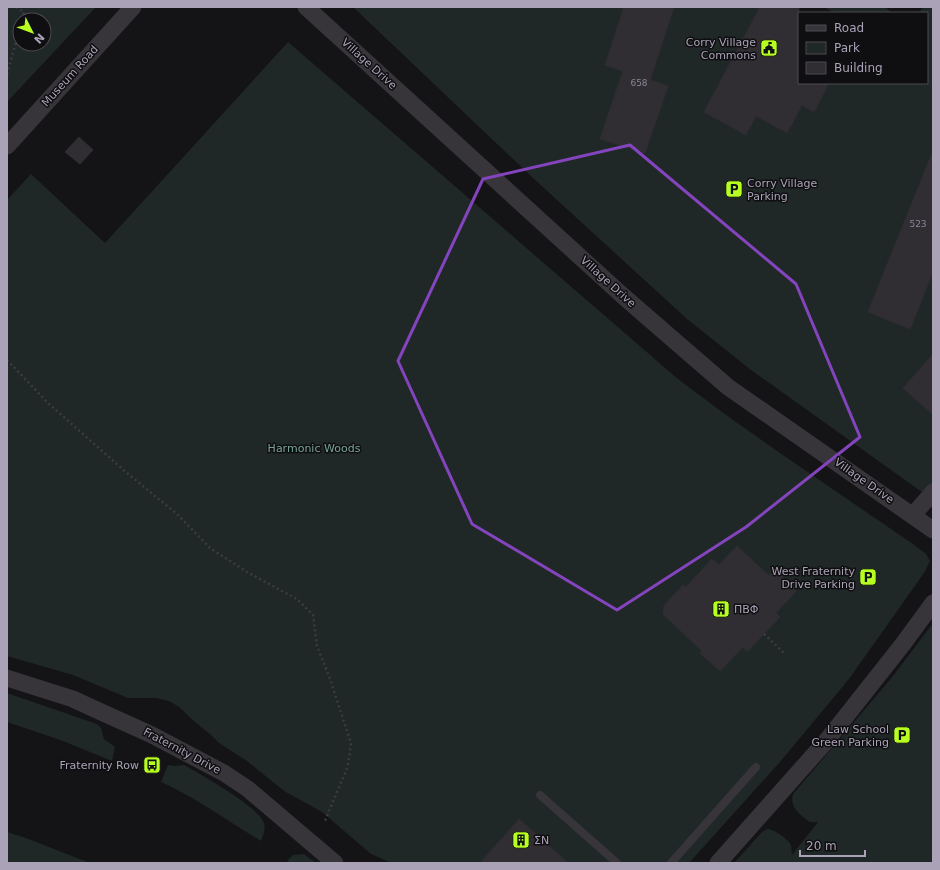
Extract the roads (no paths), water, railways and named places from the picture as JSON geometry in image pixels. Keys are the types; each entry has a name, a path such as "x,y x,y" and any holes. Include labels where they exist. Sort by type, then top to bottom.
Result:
{"street":[{"name":"Museum Road","path":"7,146 133,7"},
{"name":"Village Drive","path":"306,7 617,291 728,387 933,530"},
{"path":"913,515 933,492"},
{"path":"718,863 828,739 903,644 933,602"},
{"name":"Fraternity Drive","path":"7,678 73,699 127,723 224,773 248,789 335,863"}],"lane":[{"path":"671,863 756,767"},
{"path":"540,795 617,863"}],"place":[{"name":"Corry Village Commons","path":"769,48"},
{"name":"Corry Village Parking","path":"734,189"},
{"name":"West Fraternity Drive Parking","path":"868,577"},
{"name":"ΠΒΦ","path":"721,609"},
{"name":"Law School Green Parking","path":"902,735"},
{"name":"Fraternity Row","path":"152,765"},
{"name":"ΣΝ","path":"521,840"}],"park label":[{"name":"Harmonic Woods","path":"314,448"}]}
